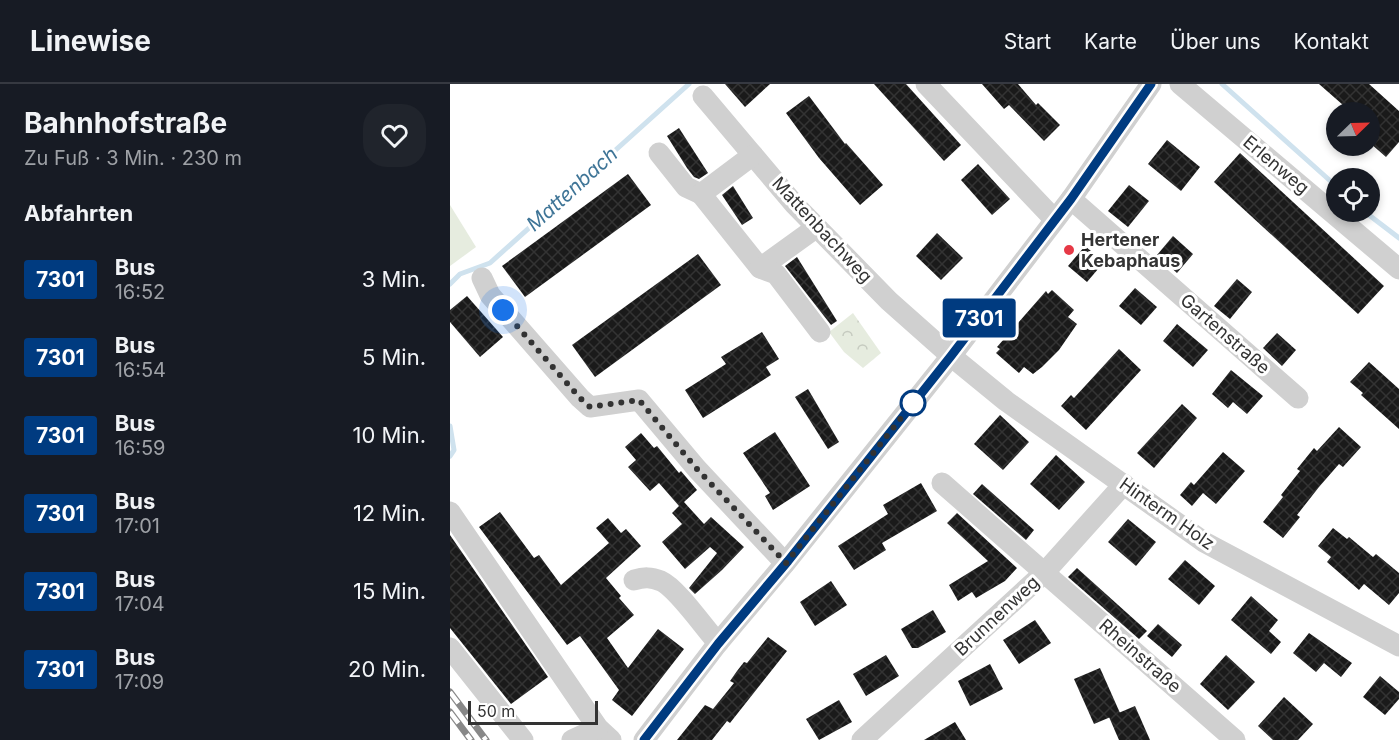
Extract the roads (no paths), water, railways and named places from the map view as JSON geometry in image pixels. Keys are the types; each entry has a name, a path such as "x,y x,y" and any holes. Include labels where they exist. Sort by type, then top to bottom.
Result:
{"street":[{"path":"926,84 1054,219"},
{"path":"646,739 718,644 786,563 951,356 1071,199 1151,84"},
{"name":"Erlenweg","path":"1180,84 1399,269"},
{"name":"Mattenbachweg","path":"703,96 795,205 889,301 951,356"},
{"path":"659,153 686,187 701,194 760,268 776,274 820,332"},
{"path":"701,194 753,155"},
{"name":"Gartenstraße","path":"1071,199 1298,398"},
{"path":"760,268 817,227"},
{"path":"482,278 490,295 580,398 590,407 639,400 697,469 786,563"},
{"name":"Hinterm Holz","path":"951,356 1006,401 1204,542 1399,646"},
{"name":"Rheinstraße","path":"942,483 1235,740"},
{"name":"Brunnenweg","path":"862,740 1045,572 1124,484"},
{"path":"450,512 604,734 572,740"},
{"path":"634,580 645,577 663,582 674,590 718,644"},
{"path":"450,648 523,740"}],"waterway":[{"name":"Mattenbach","path":"450,284 460,274 490,263 689,84"},
{"name":"Mattenbach","path":"1222,84 1326,177"},
{"name":"Mattenbach","path":"1378,222 1399,238"},
{"name":"Mattenbach","path":"450,426 454,450 450,456"}],"railway":[{"path":"450,692 486,740"},
{"path":"450,712 471,740"}],"place":[{"name":"Hertener Kebaphaus","path":"1069,250"}]}
